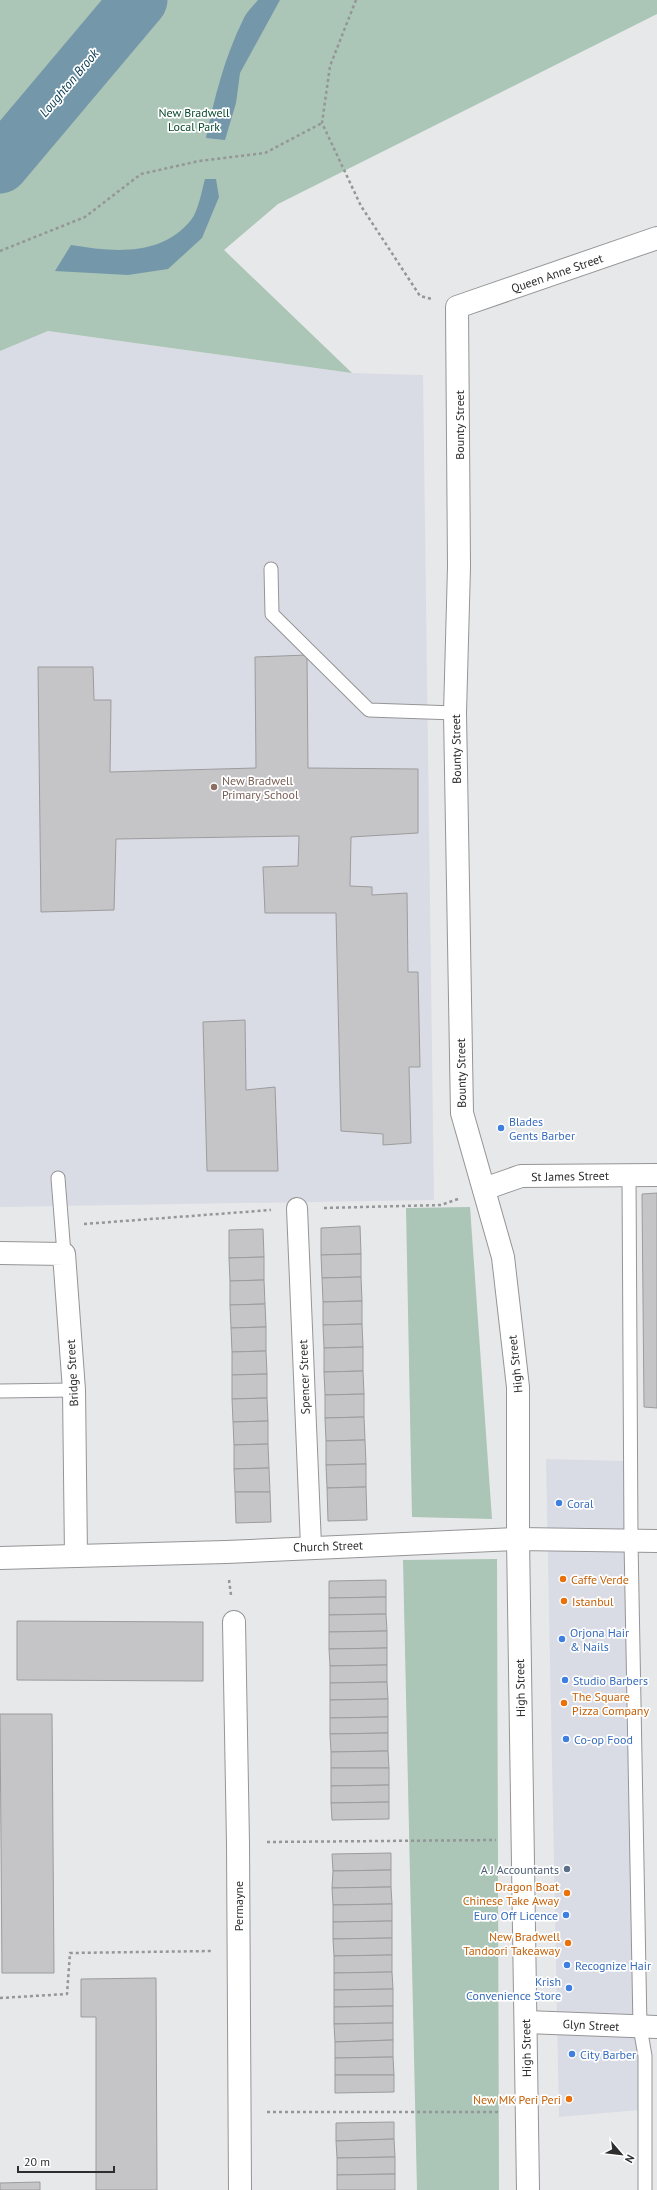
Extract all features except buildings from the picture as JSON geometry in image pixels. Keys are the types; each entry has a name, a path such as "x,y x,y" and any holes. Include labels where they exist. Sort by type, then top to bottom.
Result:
{"street":[{"name":"Queen Anne Street","path":"457,307 657,238"},
{"name":"Bounty Street","path":"457,307 459,567 455,713 462,1113 484,1189"},
{"name":"St James Street","path":"484,1189 521,1176 657,1175"},
{"name":"High Street","path":"484,1189 502,1257 518,1387 518,1539 528,2190"},
{"name":"Spencer Street","path":"297,1208 311,1546"},
{"path":"0,1253 64,1254"},
{"name":"Bridge Street","path":"64,1254 74,1390 76,1556"},
{"name":"Church Street","path":"0,1558 226,1552 311,1546 518,1539 657,1540"},
{"name":"Permayne","path":"234,1622 238,1843 240,2190"},
{"name":"Glyn Street","path":"526,2022 648,2027"}],"lane":[{"path":"270,569 272,614 368,710 455,713"},
{"path":"629,1176 631,1541 648,2027 645,2056 645,2190"},
{"path":"58,1178 64,1254"},
{"path":"0,1391 74,1390"}],"path":[{"path":"356,0 330,66 322,123 361,206 420,296 457,307"},
{"path":"0,251 85,217 142,174 199,161 265,153 322,123"},
{"path":"226,1552 234,1622"},
{"path":"238,1843 522,1840"},
{"path":"0,1998 67,1994 70,1953 238,1951"},
{"path":"240,2112 526,2112"}],"shaded area":[{"name":"New Bradwell Primary School","path":"48,331 352,373 423,375 434,1200 0,1207 0,351"},
{"path":"546,1459 625,1461 639,2110 559,2117"}],"green space":[{"name":"New Bradwell Local Park","path":"0,0 657,0 657,14 278,204 224,250 352,373 48,331 0,351"},
{"path":"470,1207 492,1519 412,1517 406,1208"},
{"path":"497,1559 499,2190 417,2190 403,1560"}],"water":[{"path":"258,0 280,0 240,73 236,103 225,140 206,138 216,93 225,63 244,17"},
{"path":"205,179 216,179 219,197 202,238 168,269 128,275 55,271 71,245 120,250 151,246 166,240 179,232 191,220 200,201"}],"waterway":[{"name":"Loughton Brook","path":"0,165 139,0"}],"place":[{"name":"New Bradwell Primary School","path":"214,787"},
{"name":"Blades Gents Barber","path":"501,1128"},
{"name":"Coral","path":"559,1503"},
{"name":"Caffe Verde","path":"563,1579"},
{"name":"Istanbul","path":"564,1601"},
{"name":"Orjona Hair & Nails","path":"562,1639"},
{"name":"Studio Barbers","path":"565,1680"},
{"name":"The Square Pizza Company","path":"564,1703"},
{"name":"Co-op Food","path":"566,1739"},
{"name":"A J Accountants","path":"567,1869"},
{"name":"Dragon Boat Chinese Take Away","path":"567,1893"},
{"name":"Euro Off Licence","path":"566,1915"},
{"name":"New Bradwell Tandoori Takeaway","path":"568,1943"},
{"name":"Recognize Hair","path":"567,1965"},
{"name":"Krish Convenience Store","path":"569,1988"},
{"name":"City Barber","path":"572,2054"},
{"name":"New MK Peri Peri","path":"569,2099"}]}
